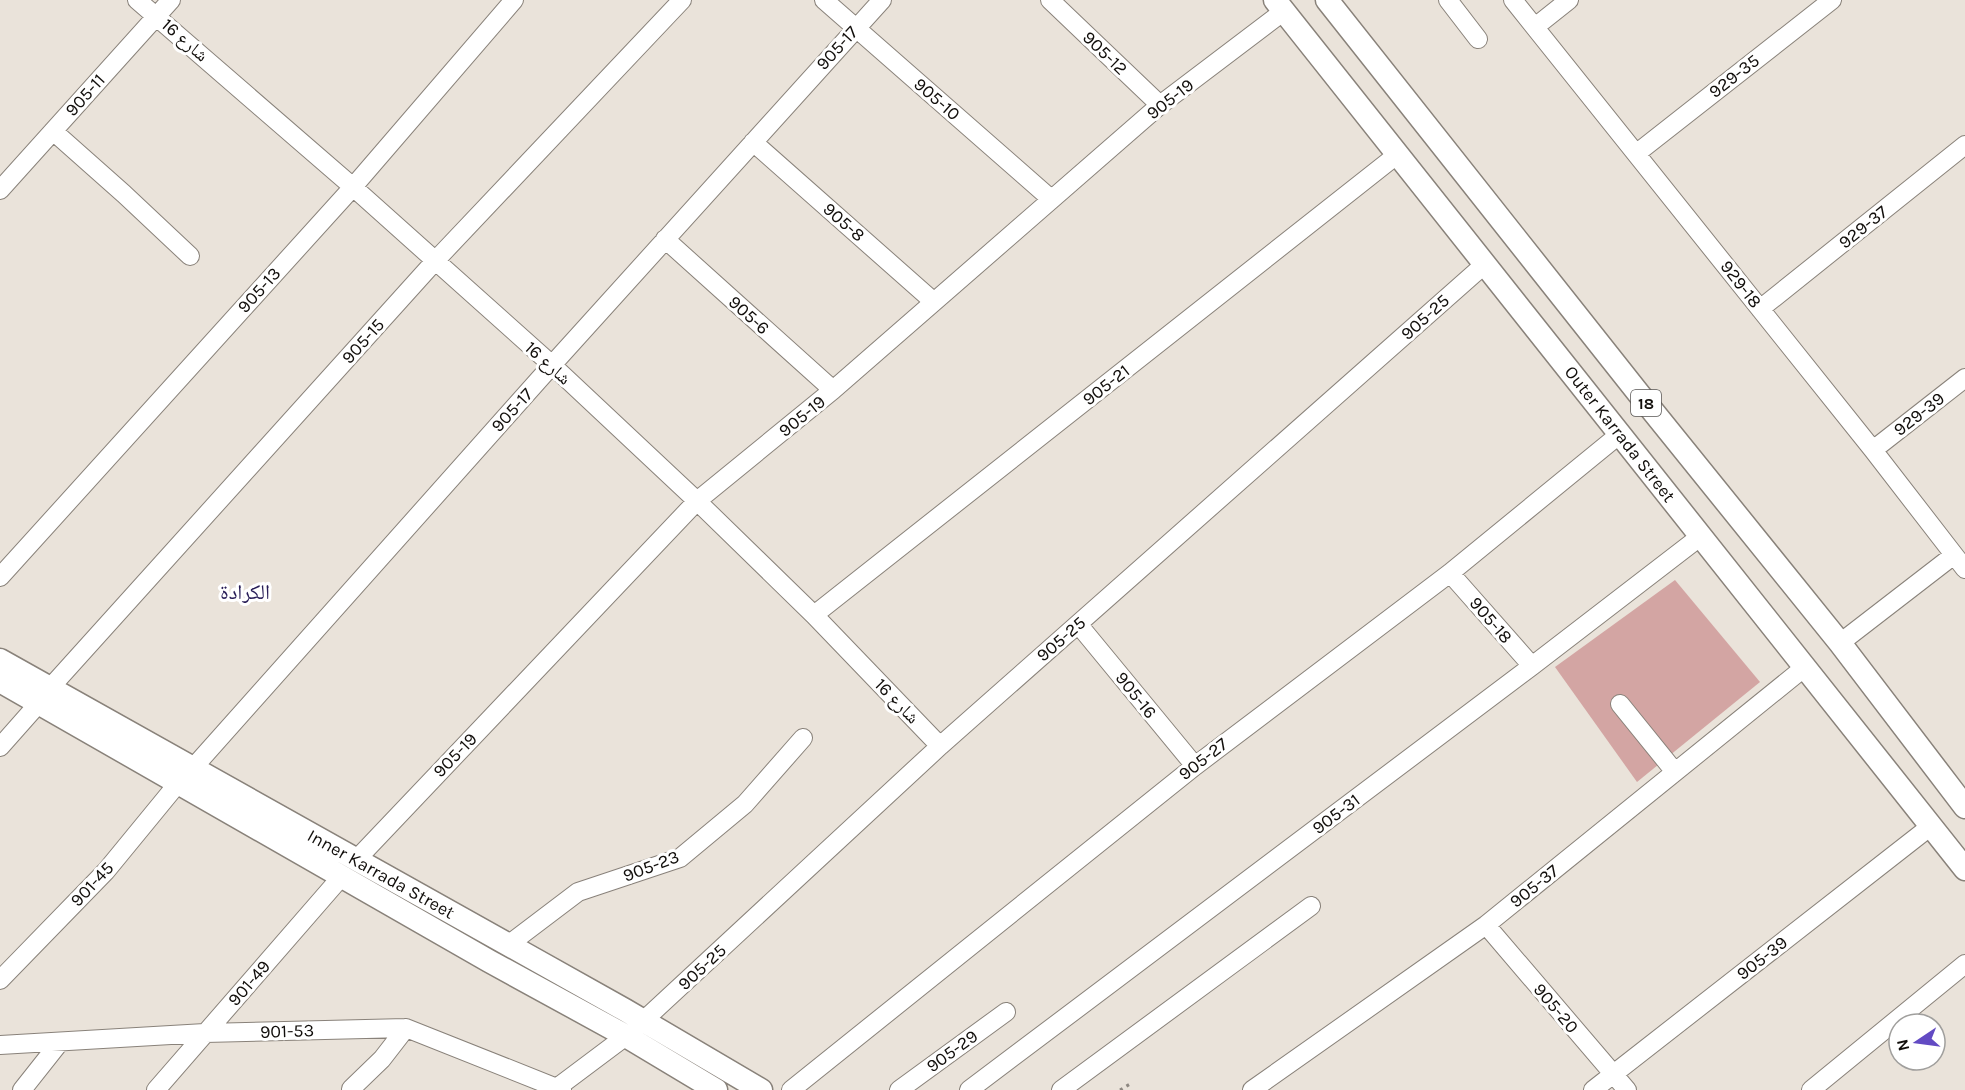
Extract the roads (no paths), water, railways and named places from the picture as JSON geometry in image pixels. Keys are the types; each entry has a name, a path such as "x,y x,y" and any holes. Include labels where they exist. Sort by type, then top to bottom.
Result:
{"main road":[{"name":"18","path":"1327,0 1631,385 1840,644 1965,807"},
{"name":"Outer Karrada Street","path":"1280,6 1965,869"},
{"name":"Inner Karrada Street","path":"0,660 45,695 349,868 508,945 761,1090"},
{"name":"Inner Karrada Street","path":"0,681 45,695"},
{"name":"Inner Karrada Street","path":"349,868 489,961 626,1036 716,1090"}],"street":[{"name":"شارع 16","path":"137,0 353,187 552,365 814,615 940,746"},
{"name":"905-11","path":"1,187 171,0"},
{"name":"905-13","path":"0,577 353,187 514,0"},
{"name":"905-15","path":"0,747 435,261 682,0"},
{"name":"905-10","path":"824,0 1051,199"},
{"name":"905-17","path":"186,775 882,0"},
{"name":"905-12","path":"1050,0 1160,105"},
{"path":"1448,0 1478,39"},
{"name":"929-18","path":"1514,0 1873,450 1959,562"},
{"path":"1535,27 1569,0"},
{"name":"929-35","path":"1637,153 1832,0"},
{"name":"905-19","path":"349,868 697,501 833,390 1160,105 1280,6"},
{"path":"53,131 190,256"},
{"name":"905-8","path":"753,142 934,302"},
{"name":"929-37","path":"1761,309 1965,145"},
{"name":"905-21","path":"814,615 1398,154"},
{"name":"905-6","path":"665,239 833,390"},
{"name":"905-25","path":"643,1021 940,746 1485,264"},
{"name":"929-39","path":"1873,450 1965,378"},
{"name":"905-27","path":"791,1090 1194,766 1450,573 1620,434"},
{"name":"905-31","path":"969,1090 1701,536"},
{"path":"1840,644 1959,562"},
{"name":"905-18","path":"1450,573 1532,666"},
{"name":"905-16","path":"1078,624 1194,766"},
{"name":"905-37","path":"1252,1090 1486,925 1804,667"},
{"path":"1620,704 1675,772"},
{"name":"905-23","path":"508,945 578,892 680,858 745,804 803,738"},
{"name":"901-45","path":"0,980 106,871 186,775"},
{"name":"905-39","path":"1593,1090 1931,826"},
{"name":"901-49","path":"156,1090 349,868"},
{"path":"1060,1090 1311,906"},
{"name":"905-20","path":"1486,925 1627,1090"},
{"path":"1811,1090 1965,964"},
{"name":"905-29","path":"899,1090 1006,1012"},
{"path":"351,1089 382,1059 405,1028"},
{"name":"901-53","path":"0,1045 205,1033 405,1028 557,1089"},
{"path":"557,1089 626,1036"},
{"path":"22,1090 60,1042"}],"district":[{"name":"الكرادة","path":"245,592"}]}
